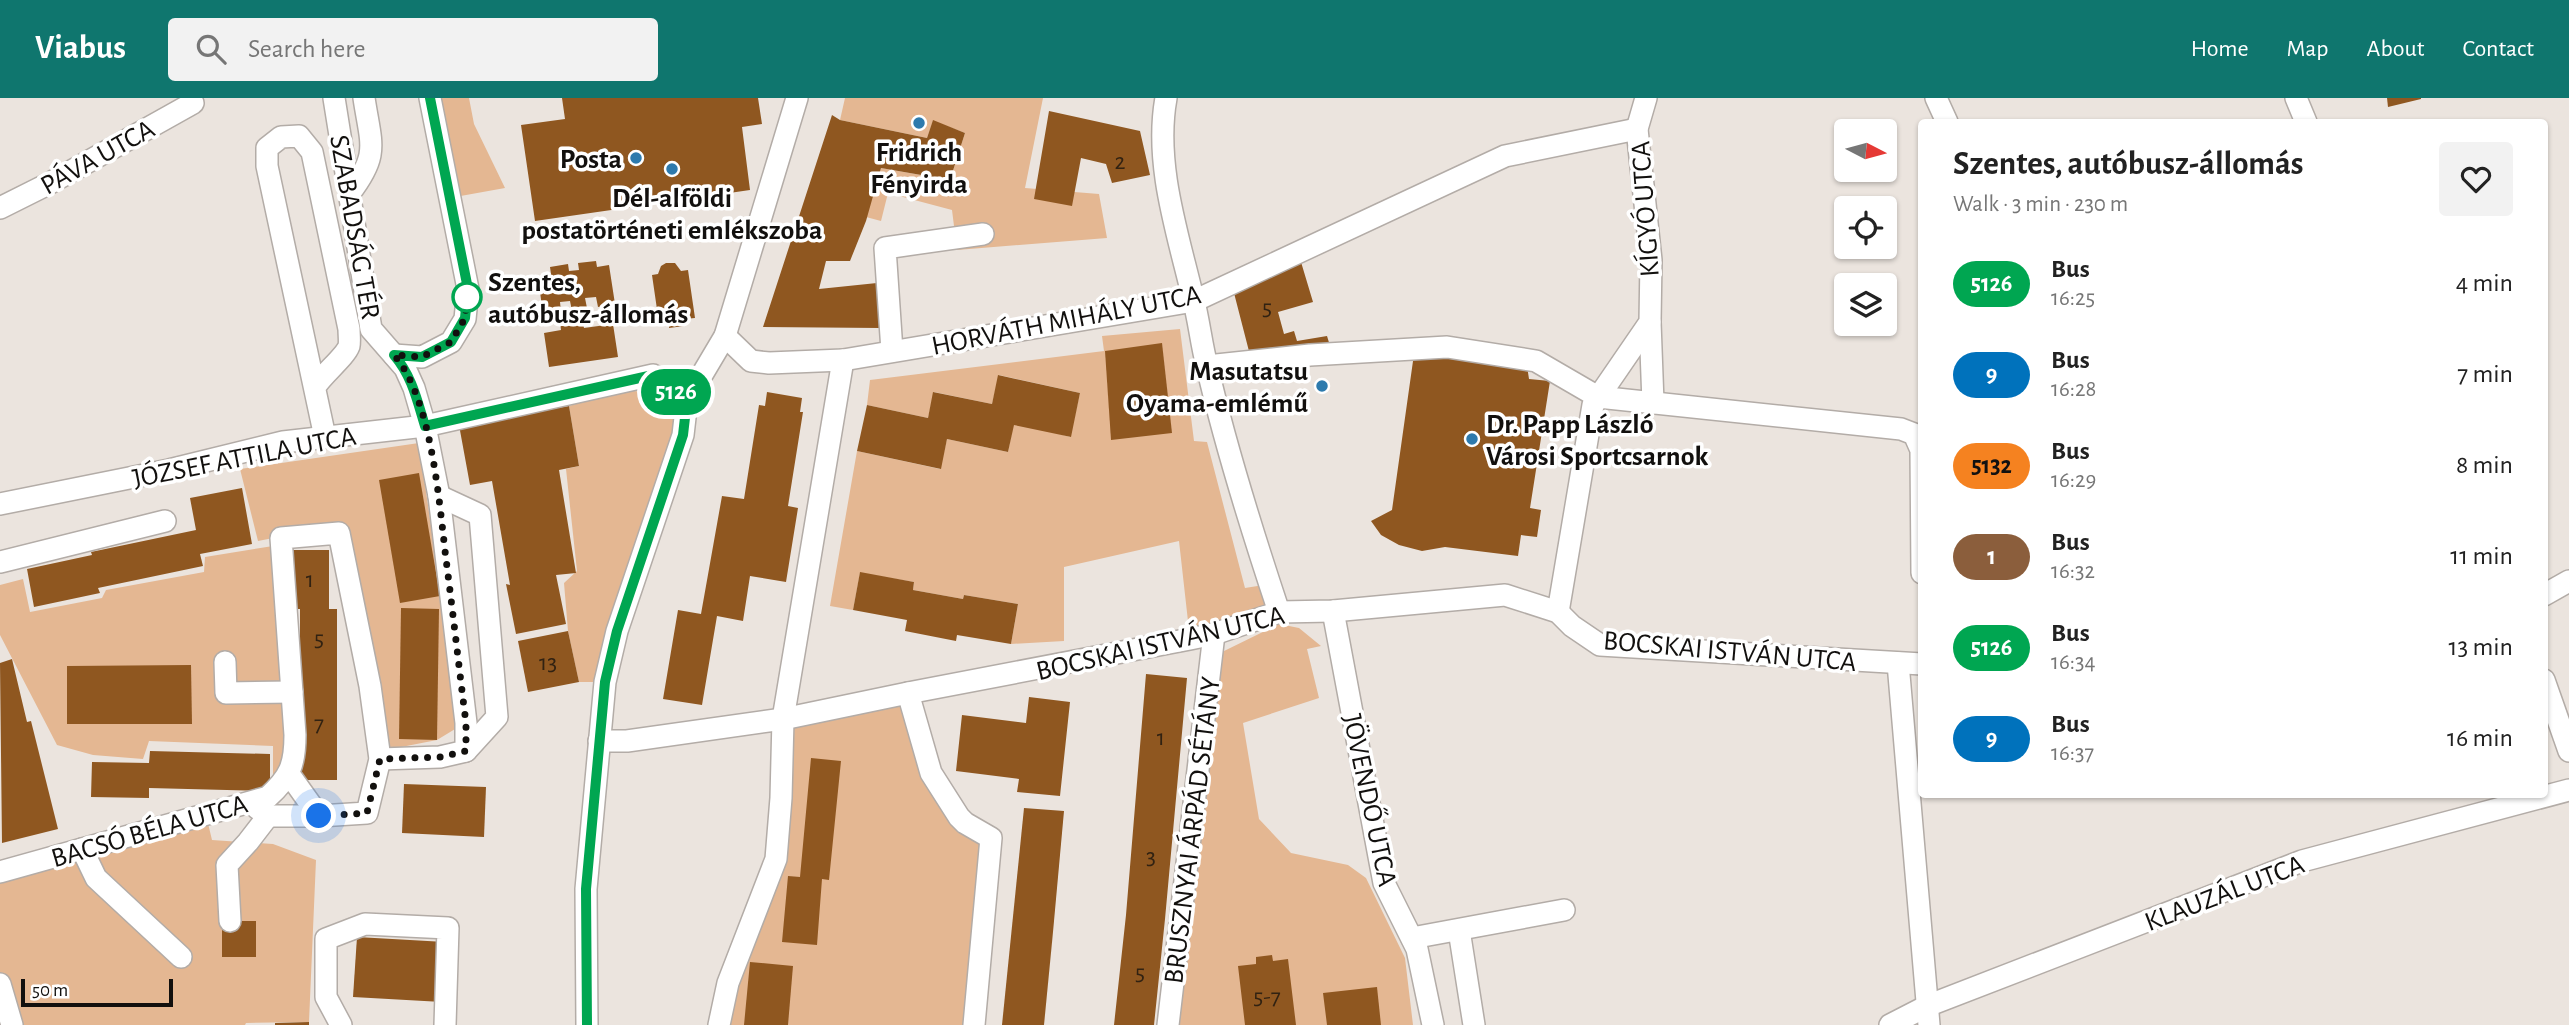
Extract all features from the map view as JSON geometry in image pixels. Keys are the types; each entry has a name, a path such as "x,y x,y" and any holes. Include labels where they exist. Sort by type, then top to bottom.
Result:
{"street":[{"name":"SZABADSÁG TÉR","path":"334,98 371,329 405,368 425,426 439,496 466,723 466,751"},
{"path":"349,194 370,162 371,148 363,98"},
{"path":"394,355 422,357 451,342 465,318 468,289 430,98"},
{"path":"587,1025 586,889 605,682 617,631 683,435 687,400 725,335 797,98"},
{"path":"1167,98 1164,113 1166,166 1172,219 1194,301 1206,366 1246,514 1279,611"},
{"name":"KÍGYÓ UTCA","path":"1646,98 1637,130 1651,260 1653,403"},
{"path":"1936,98 1946,119"},
{"path":"2296,98 2305,119"},
{"name":"PÁVA UTCA","path":"0,208 193,103"},
{"name":"HORVÁTH MIHÁLY UTCA","path":"725,335 751,360 769,363 843,360 1194,301 1505,156 1637,130"},
{"path":"314,387 349,346 349,328 312,152 299,136 281,136 267,148 267,166 314,387 325,437"},
{"path":"892,351 885,248 983,234"},
{"path":"1558,612 1593,404 1650,322"},
{"path":"1206,366 1310,355 1447,347 1536,360 1598,397 1901,429 1914,435 1918,444"},
{"path":"719,1025 728,983 776,859 783,719 843,360"},
{"name":"JÓZSEF ATTILA UTCA","path":"0,503 169,470 283,442 425,426 653,375 687,400"},
{"path":"380,759 440,757 466,751 497,717 480,515 439,496"},
{"path":"0,562 165,521"},
{"path":"249,803 268,816 319,816 367,813 380,759 370,686 339,533 281,538 295,757 289,774 319,816"},
{"path":"2548,593 2569,581"},
{"name":"BOCSKAI ISTVÁN UTCA","path":"599,741 626,741 783,719 908,693 1124,654 1214,634 1279,611 1333,611 1505,595 1558,612 1572,626 1600,645 1918,664"},
{"name":"JÖVENDŐ UTCA","path":"1333,611 1384,883 1420,960 1433,1025"},
{"name":"BRUSZNYAI ÁRPÁD SÉTÁNY","path":"1168,1025 1214,634"},
{"path":"225,662 226,693 292,692"},
{"path":"1898,663 1928,1016"},
{"path":"908,693 930,773 959,817 991,838 974,1025"},
{"path":"2548,693 2569,751"},
{"name":"BACSÓ BÉLA UTCA","path":"0,872 268,797 289,774"},
{"name":"KLAUZÁL UTCA","path":"2548,796 2569,790"},
{"name":"KLAUZÁL UTCA","path":"1890,1025 1928,1016 2302,862 2539,798"},
{"path":"230,921 226,865 268,816"},
{"path":"82,849 96,878 181,957"},
{"path":"1412,938 1563,910"},
{"path":"341,1025 326,997 326,939 365,924 448,928 445,1025"},
{"path":"1459,930 1474,1025"},
{"path":"0,984 12,1025"}],"shaded area":[{"path":"437,98 469,98 474,124 505,188 455,197"},
{"path":"845,98 1043,98 1025,188 1099,194 1107,238 957,250 952,210 888,193 881,221 866,217 881,168 950,180 965,133 933,121 927,138 840,120"},
{"path":"1180,329 1194,441 1207,442 1245,588 1270,584 1279,612 1190,639 1179,541 1064,567 1064,641 1011,644 1018,604 964,595 963,599 913,590 914,582 860,573 853,610 830,606 857,451 940,469 947,439 1008,452 1014,421 1070,437 1080,393 999,375 992,404 934,392 928,418 867,405 870,380 1104,351 1102,336"},
{"path":"623,390 678,395 683,435 605,682 579,682 568,631 564,583 577,571 566,469 579,466 569,406"},
{"path":"419,443 460,726 437,740 386,750 339,525 258,541 240,469"},
{"path":"273,546 290,754 273,782 273,746 149,741 143,759 93,755 57,745 0,635 0,585 23,579 30,612 102,598 106,590 204,572 205,557"},
{"path":"1279,624 1299,628 1321,646 1307,649 1319,698 1243,723 1259,819 1291,853 1348,865 1366,878 1405,958 1413,1025 1168,1025 1222,652"},
{"path":"908,693 931,773 981,833 974,1025 719,1025 776,859 783,719"},
{"path":"206,815 212,840 273,844 316,860 309,1022 245,1025 12,1025 0,984 0,872"}],"building":[{"name":"Posta","path":"562,98 758,98 762,124 742,127 750,190 535,221 521,125 565,119"},
{"path":"2387,98 2421,98 2421,99 2388,107"},
{"path":"1049,111 1140,131 1150,175 1112,183 1106,164 1081,158 1072,206 1034,199"},
{"path":"832,115 840,120 927,138 933,120 965,133 950,180 881,168 866,221 850,261 826,261 819,289 877,283 881,328 763,327"},
{"path":"596,261 597,267 609,265 615,304 598,307 596,297 585,298 587,308 572,311 570,301 560,302 561,312 543,315 538,276 551,274 550,267 568,264 569,271 579,270 578,263"},
{"path":"1301,262 1313,302 1278,312 1284,334 1294,331 1297,341 1327,336 1331,349 1251,359 1234,293"},
{"path":"675,263 681,271 688,270 695,318 684,319 684,326 669,328 669,322 659,323 652,275 658,274 661,266"},
{"path":"582,318 584,328 613,324 618,357 549,367 544,333 561,330 560,322"},
{"path":"1162,343 1172,433 1111,440 1105,351"},
{"name":"Dr. Papp László Városi Sportcsarnok","path":"1414,354 1527,366 1529,379 1550,381 1530,508 1541,510 1537,537 1521,535 1518,556 1445,547 1422,551 1399,545 1381,535 1371,521 1392,510"},
{"path":"998,375 1080,393 1071,437 1014,425 1008,452 947,439 941,469 857,451 867,405 928,418 933,392 992,404"},
{"path":"767,392 802,398 800,412 803,412 788,506 798,508 786,582 750,576 743,621 717,616 702,705 663,699 678,610 701,614 722,496 744,499 759,405 765,406"},
{"path":"569,406 579,466 559,470 576,573 556,575 566,624 516,634 506,584 510,585 492,481 470,485 459,425"},
{"path":"419,473 440,596 400,603 379,480"},
{"path":"242,488 252,544 200,554 203,566 98,588 100,593 34,607 27,569 92,555 91,552 196,530 190,498"},
{"path":"291,550 329,550 329,609 337,609 337,780 300,780 300,609 291,609"},
{"path":"860,572 914,582 913,590 963,599 964,595 1018,604 1011,644 957,635 956,641 905,631 907,620 853,610"},
{"path":"401,608 439,609 437,740 399,739"},
{"path":"568,631 579,682 528,692 518,641"},
{"path":"12,659 27,722 31,721 58,829 2,843 0,663"},
{"path":"191,665 192,724 67,724 67,666"},
{"path":"1146,674 1187,678 1154,1025 1114,1025 1126,915"},
{"path":"1029,697 1070,702 1060,796 1017,792 1019,779 956,771 962,715 1026,723"},
{"path":"150,751 270,754 270,791 149,788 149,798 91,797 92,762 149,763"},
{"path":"811,758 841,761 829,880 822,879 817,945 782,942 788,876 800,877"},
{"path":"404,784 486,787 484,837 402,833"},
{"path":"1024,808 1064,811 1044,1025 1002,1025"},
{"path":"222,921 256,921 256,957 222,957"},
{"path":"357,937 445,942 442,1002 353,997"},
{"path":"1272,955 1273,961 1288,959 1296,1025 1245,1025 1238,966 1256,964 1256,957"},
{"path":"750,962 793,966 788,1025 744,1025"},
{"path":"1377,987 1381,1025 1327,1025 1323,993"},
{"path":"309,1022 309,1025 275,1025 275,1023"}],"bus line":[{"name":"5126","path":"430,98 468,289 465,318 451,342 422,357 394,355 405,368 414,388 425,426 653,375 687,400 683,435 617,631 605,682 586,889 587,1025"}],"place":[{"name":"Fridrich Fényirda","path":"919,123"},
{"name":"Posta","path":"636,158"},
{"name":"Dél-alföldi postatörténeti emlékszoba","path":"672,169"},
{"name":"Szentes, autóbusz-állomás","path":"467,297"},
{"name":"Masutatsu Oyama-emlémű","path":"1322,386"},
{"name":"Dr. Papp László Városi Sportcsarnok","path":"1472,439"}],"route":[{"path":"319,816 367,813 380,759 440,757 466,751 466,723 439,496 425,426 414,388 405,368 394,355 422,357 451,342 465,318 467,297"}]}
